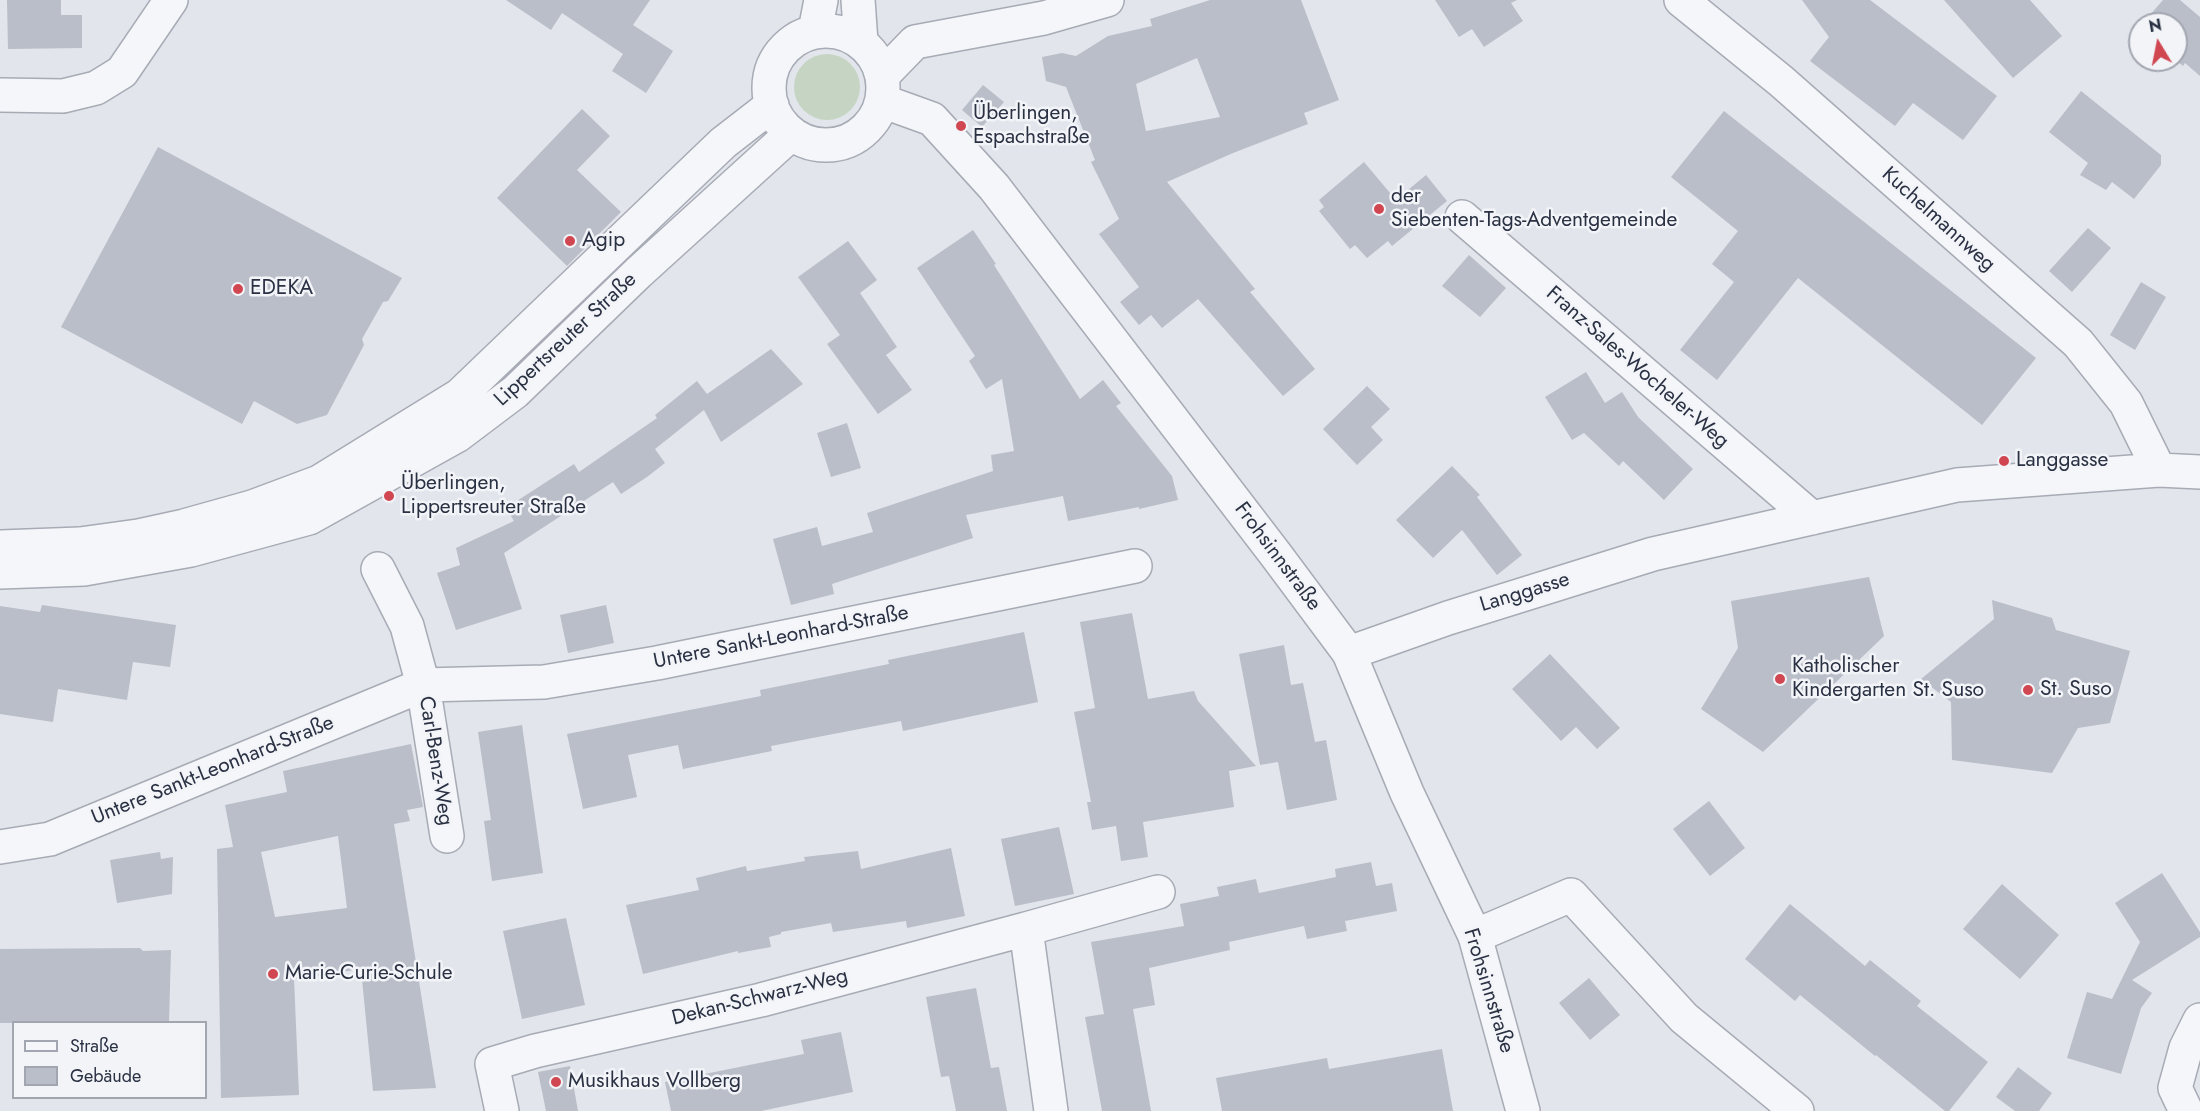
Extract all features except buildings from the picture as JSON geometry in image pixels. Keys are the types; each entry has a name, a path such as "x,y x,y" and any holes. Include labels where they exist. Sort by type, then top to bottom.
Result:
{"street":[{"path":"0,95 63,96 96,88 122,72 171,0"},
{"path":"858,0 861,42"},
{"path":"882,88 878,62 861,42 839,32 818,16 777,58 770,73 769,89 771,105 779,121 791,134 814,144 827,145 852,139 871,123 882,88 915,42 1044,18 1107,0"},
{"name":"Kuchelmannweg","path":"1681,0 1781,81 2078,343 2126,403 2159,470"},
{"name":"Frohsinnstraße","path":"882,88 932,119 994,187 1349,653 1407,794 1475,936 1523,1111"},
{"name":"Lippertsreuter Straße","path":"0,547 80,544 138,536 252,507 319,482 460,395 723,143 771,105"},
{"name":"Lippertsreuter Straße","path":"0,572 95,567 190,550 309,518 458,435 515,392 638,273 791,134"},
{"name":"Franz-Sales-Wocheler-Weg","path":"1462,217 1812,518"},
{"name":"Langgasse","path":"1349,653 1448,618 1653,554 1958,485 2159,470 2200,472"},
{"name":"Untere Sankt-Leonhard-Straße","path":"0,847 50,838 423,685 544,682 634,667 1135,566"},
{"path":"378,569 407,626 423,685"},
{"name":"Carl-Benz-Weg","path":"423,685 447,836"},
{"name":"Dekan-Schwarz-Weg","path":"502,1111 492,1064 761,1000 1158,892"},
{"path":"1475,936 1571,895 1684,1018 1797,1111"},
{"path":"1026,929 1051,1111"},
{"path":"2186,1111 2175,1089 2186,1048 2200,1020"}],"green space":[{"path":"820,54 834,54 846,59 855,68 860,87 858,100 851,111 834,120 820,120 808,115 799,106 794,94 794,80 799,68 808,59"}],"place":[{"name":"Überlingen, Espachstraße","path":"961,126"},
{"name":"der Siebenten-Tags-Adventgemeinde","path":"1379,209"},
{"name":"Agip","path":"570,241"},
{"name":"EDEKA","path":"238,289"},
{"name":"Langgasse","path":"2004,461"},
{"name":"Überlingen, Lippertsreuter Straße","path":"389,496"},
{"name":"Katholischer Kindergarten St. Suso","path":"1780,679"},
{"name":"St. Suso","path":"2028,690"},
{"name":"Marie-Curie-Schule","path":"273,974"},
{"name":"Musikhaus Vollberg","path":"556,1082"}]}
